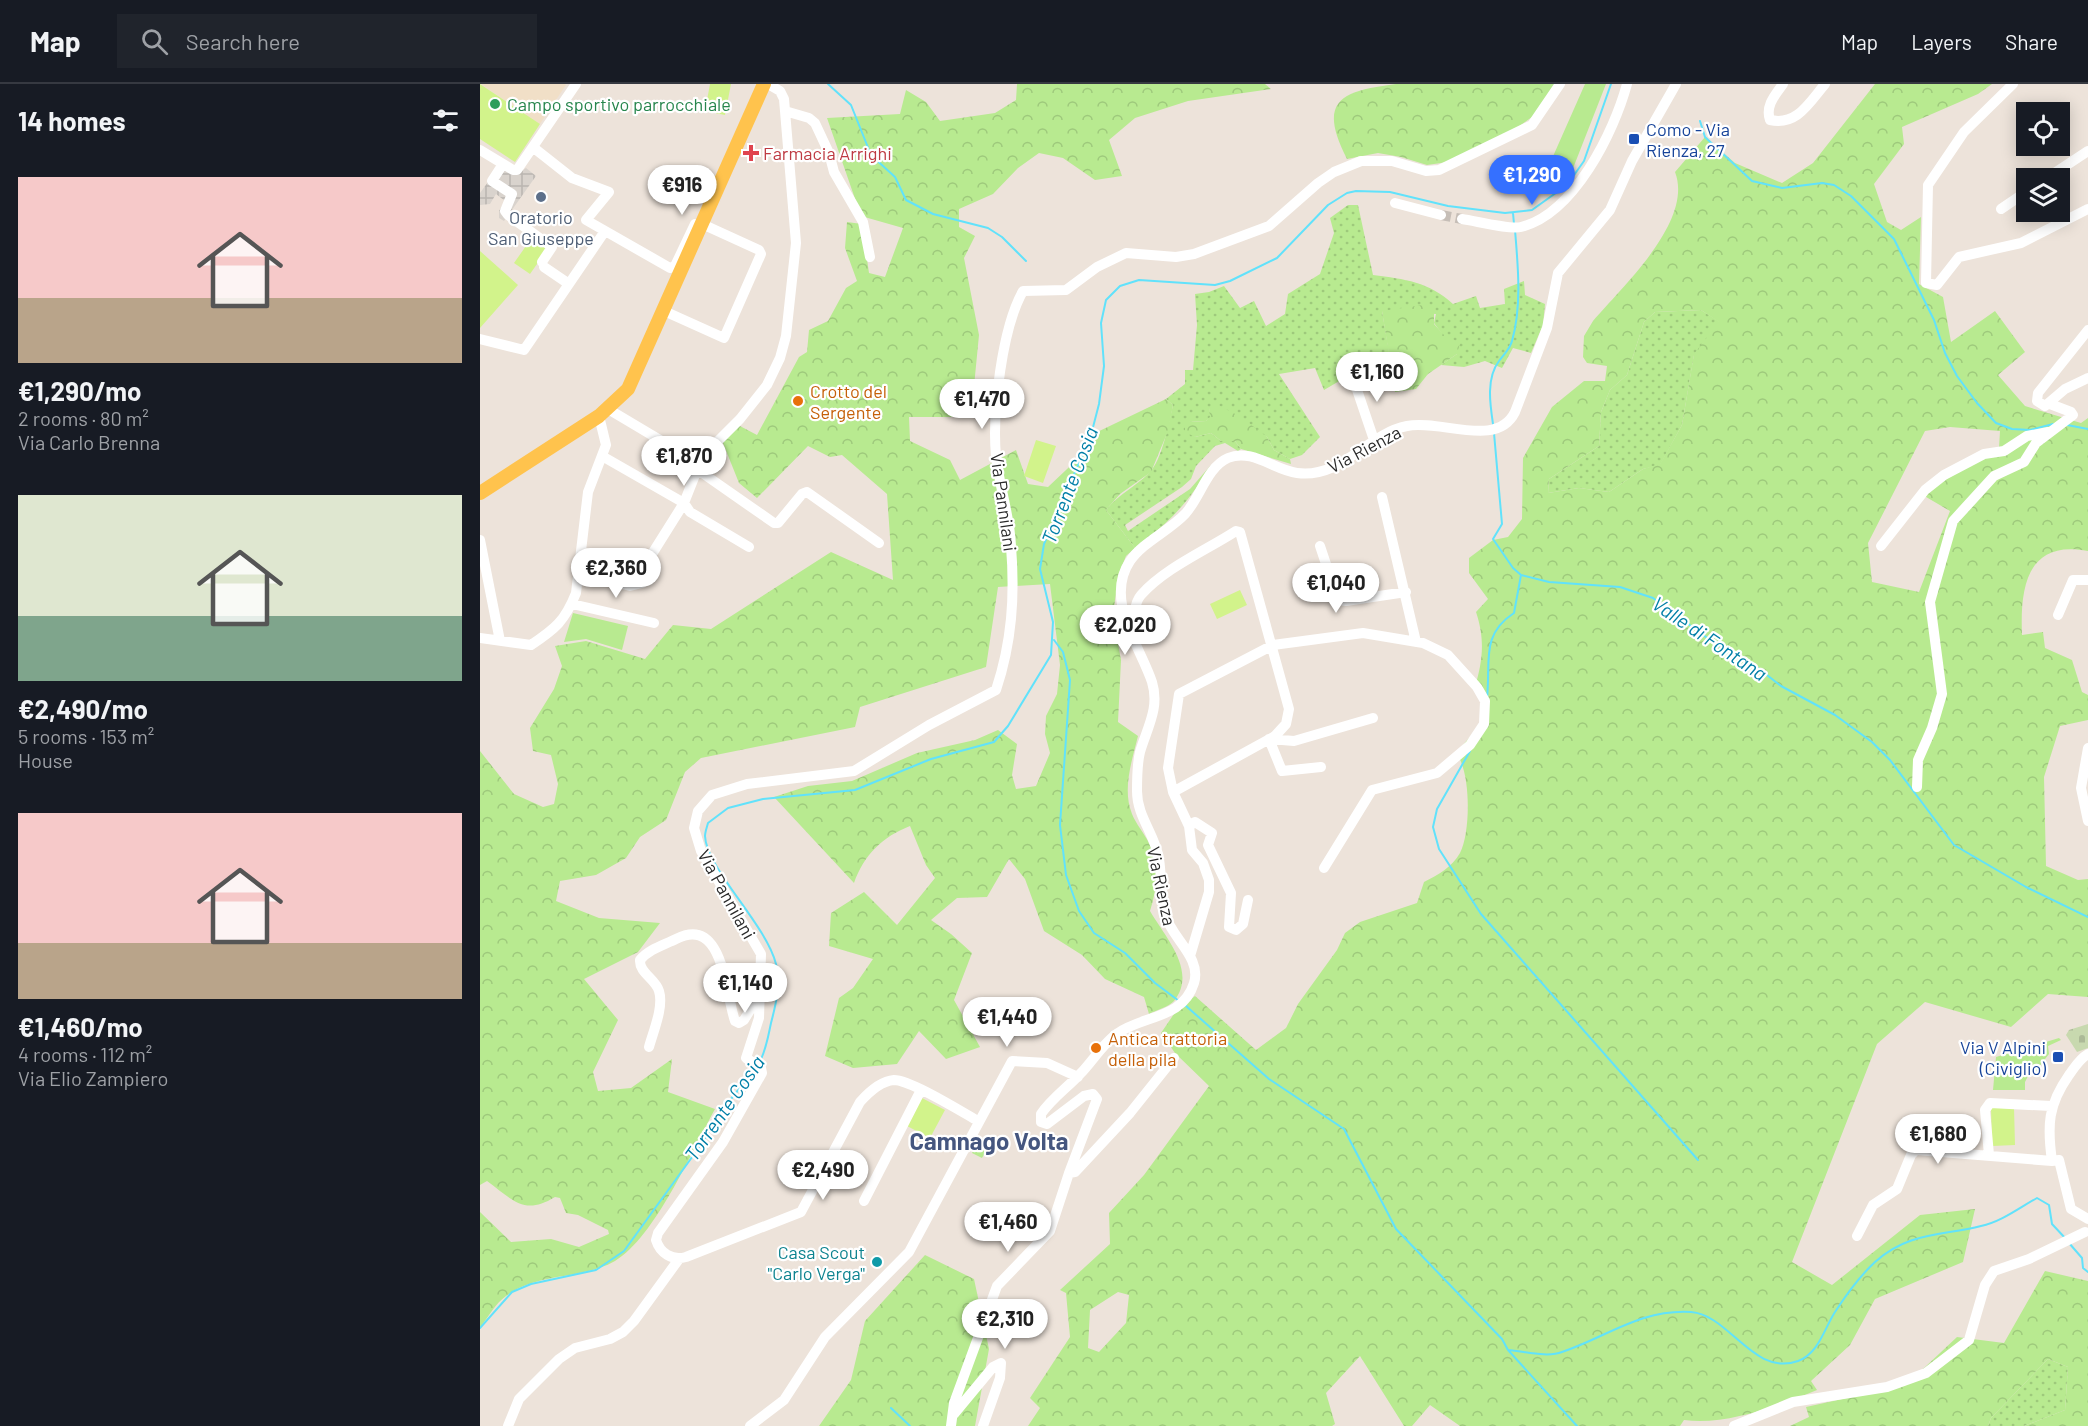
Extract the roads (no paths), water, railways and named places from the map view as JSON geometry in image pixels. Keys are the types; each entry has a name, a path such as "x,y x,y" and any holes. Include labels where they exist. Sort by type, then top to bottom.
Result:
{"main road":[{"path":"480,493 603,413 628,389 766,84"}],"street":[{"path":"480,150 508,167 522,166 576,84"},
{"path":"579,573 630,586 642,583 652,554 684,503 709,450 740,419 767,385 780,358 786,336 796,243 784,99 780,91 766,84"},
{"name":"Via Pannilani","path":"761,992 761,954 701,850 694,828 698,811 712,795 747,784 854,771 929,725 996,690 1007,657 1013,610 1011,544 996,455 998,392 1014,308 1023,291 1066,290 1097,267 1126,252 1176,258 1194,254 1269,226 1318,183 1334,172 1361,161 1392,161 1426,171 1438,170 1532,125 1560,84"},
{"path":"1462,219 1516,227 1556,208 1590,169 1613,124 1627,84"},
{"name":"Via Rienza","path":"1190,956 1173,936 1165,917 1160,892 1159,858 1139,815 1137,792 1140,753 1152,723 1153,694 1152,684 1128,629 1122,593 1123,576 1129,562 1184,515 1213,470 1225,459 1237,455 1250,456 1289,471 1314,473 1348,461 1374,440 1401,428 1424,424 1483,431 1496,430 1507,424 1515,412 1547,328 1558,273 1610,210 1632,161 1676,84"},
{"path":"1783,84 1770,104 1767,113 1770,120 1789,122 1801,114 1825,84"},
{"path":"2013,84 1964,132 1928,185 1926,192 1926,283 1937,285 1959,257 2021,243 2088,209"},
{"path":"785,111 809,118 815,123 834,172 863,222 870,257"},
{"path":"534,148 572,178 609,192 586,220 673,268 728,153 734,153"},
{"path":"2062,168 2088,151"},
{"path":"508,167 492,181 512,194 505,211 552,247 543,265 569,284"},
{"path":"2001,209 2016,199"},
{"path":"1395,203 1442,215"},
{"path":"664,311 724,338 762,254 759,250 702,224"},
{"path":"480,339 524,350 605,231"},
{"path":"2088,330 2038,393 2039,404 2045,406 2050,404 2065,389 2088,378"},
{"path":"1352,375 1374,440"},
{"path":"1917,787 1918,760 1932,728 1942,694 1930,602 1953,520 1994,476 2024,462 2036,443 2071,417 2073,413 2050,404"},
{"path":"603,413 697,462 699,470 774,523 778,523 802,494 807,492 879,543"},
{"path":"480,638 531,645 556,628 572,604 579,573 588,492 606,445 603,413"},
{"path":"1881,546 1925,490 1944,475 1984,454 2004,451 2027,436 2056,426"},
{"path":"602,456 684,503 690,512 749,547"},
{"path":"1382,497 1416,642"},
{"path":"1128,629 1132,624 1135,605 1140,596 1156,581 1236,531 1240,532 1289,709 1286,724 1269,740 1173,792"},
{"path":"480,540 500,641"},
{"path":"1320,546 1334,594 1338,600 1346,601 1406,592"},
{"path":"2058,615 2073,580 2088,580"},
{"path":"572,604 654,623"},
{"path":"951,1421 954,1402 997,1286 1048,1236 1069,1173 1097,1102 1096,1096 1084,1096 1050,1122 1041,1122 1044,1110 1078,1077 1118,1032 1163,1015 1188,998 1196,971 1190,956 1209,892 1209,880 1203,863 1192,850 1189,826 1173,792 1168,768 1179,694 1273,645 1363,633 1416,642 1448,655 1477,687 1485,701 1484,724 1470,745 1437,773 1372,790 1324,868"},
{"path":"1269,740 1294,741 1373,718"},
{"path":"1269,740 1282,775 1321,768"},
{"path":"2088,748 2081,788 2088,821"},
{"path":"1189,826 1195,822 1212,833 1208,845 1231,893 1229,927 1236,930 1243,924 1248,900"},
{"path":"649,1047 660,997 658,988 639,964 649,952 674,939 698,933 704,936 713,948 725,974 735,1021 739,1023 744,1020 761,992"},
{"path":"679,1259 663,1252 656,1240 661,1228 723,1142 760,1078 761,1068 746,1058 759,1018 761,992"},
{"path":"2052,1161 2048,1136 2051,1106 2081,1058 2088,1054"},
{"path":"1069,1173 1075,1172 1130,1113 1174,1058"},
{"path":"750,1426 784,1400 825,1337 909,1252 1012,1061 1047,1063 1078,1077"},
{"path":"508,1426 519,1399 559,1359 574,1348 610,1339 624,1332 679,1259 794,1217 801,1212 860,1102 870,1092 894,1080 921,1090 978,1121"},
{"path":"864,1201 921,1090"},
{"path":"1989,1155 1985,1110 1990,1103 2051,1106"},
{"path":"1734,1426 1793,1402 1887,1387 1926,1373 1969,1340 1985,1285 1994,1271 2029,1259 2087,1233 2084,1217 2071,1209 2072,1203 2067,1197 2059,1160 1916,1150 1911,1155 1897,1189 1873,1205 1857,1236"},
{"path":"951,1421 993,1367 1001,1364 1000,1378 983,1426"}],"waterway":[{"path":"828,84 851,105 871,155 895,177 906,200 933,214 988,228 1002,237 1026,261"},
{"name":"Torrente Cosia","path":"759,1063 776,1001 778,986 776,964 761,932 715,864 705,836 708,823 728,808 763,799 855,790 931,759 994,742 1008,726 1051,655 1053,622 1040,569 1044,544 1091,435 1099,404 1104,366 1101,323 1106,300 1120,286 1139,280 1215,285 1230,281 1277,258 1328,205 1347,193 1356,191 1390,192 1448,206 1505,213 1532,210 1567,185 1584,161 1611,84"},
{"path":"1700,121 1705,137 1752,181 1782,188 1822,183 1834,185 1851,196 1894,239 1934,320 1945,353 1957,376 1977,403 1996,423 2012,429 2030,430 2053,424"},
{"name":"Valle di Fontana","path":"1513,213 1514,224"},
{"name":"Valle di Fontana","path":"1493,424 1490,391 1492,375 1511,344 1517,314 1515,230"},
{"path":"2067,425 2088,429"},
{"name":"Valle di Fontana","path":"1494,433 1502,524 1493,539 1513,568 1521,575 1549,582 1620,587 1653,598 1714,643 1749,661 1781,686 1835,715 1872,742 1890,760 1954,845 2026,887 2088,917"},
{"path":"1487,698 1489,650 1496,630 1514,613 1521,575"},
{"path":"1054,640 1063,652 1070,680 1060,825 1066,875 1079,911 1094,933 1125,953 1155,983 1179,1001"},
{"path":"1470,751 1437,809 1433,827 1439,849 1481,914 1698,1160"},
{"path":"1186,1006 1269,1079 1344,1129 1396,1229 1502,1339 1508,1350 1577,1426"},
{"name":"Torrente Cosia","path":"480,1328 512,1292 531,1284 596,1270 624,1251 703,1142 718,1115 756,1068"},
{"path":"1508,1350 1556,1354 1640,1319 1673,1312 1691,1312 1718,1323 1768,1361 1782,1364 1798,1361 1816,1346 1835,1312 1864,1273 1887,1252 1900,1245 1925,1236 1988,1224 2037,1198 2049,1205 2052,1224 2066,1239"},
{"path":"2069,1243 2082,1258 2083,1268 2088,1272"},
{"path":"891,1408 910,1426"}],"tunnel":[{"path":"1441,215 1462,219"}],"place":[{"name":"Campo sportivo parrocchiale","path":"495,104"},
{"name":"Como - Via Rienza, 27","path":"1634,139"},
{"name":"Farmacia Arrighi","path":"751,153"},
{"name":"Oratorio San Giuseppe","path":"541,197"},
{"name":"Crotto del Sergente","path":"798,401"},
{"name":"Antica trattoria della pila","path":"1096,1048"},
{"name":"Via V Alpini (Civiglio)","path":"2058,1057"},
{"name":"Casa Scout \"Carlo Verga\"","path":"877,1262"}],"district":[{"name":"Camnago Volta","path":"989,1140"}]}
